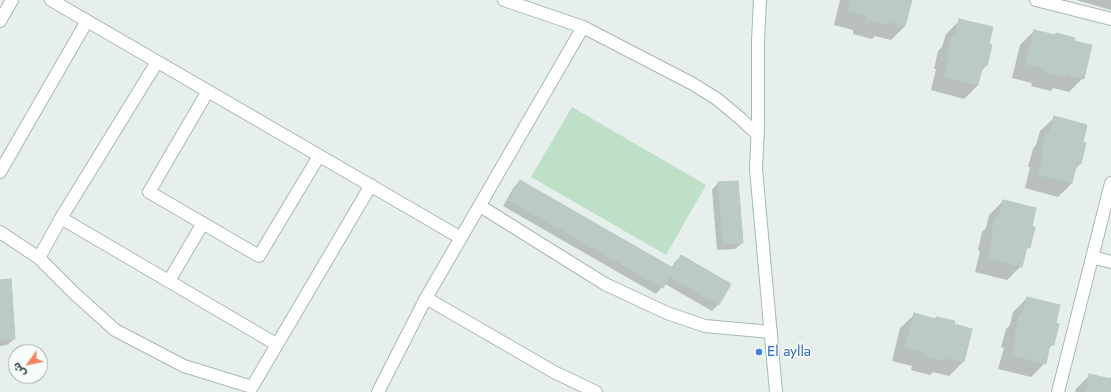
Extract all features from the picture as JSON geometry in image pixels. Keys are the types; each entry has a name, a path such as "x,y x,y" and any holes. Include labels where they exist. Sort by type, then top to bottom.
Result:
{"street":[{"path":"0,21 12,0"},
{"path":"51,0 461,238"},
{"path":"504,0 583,27 693,84 717,99 758,135"},
{"path":"760,0 756,169 776,392"},
{"path":"1036,0 1111,19"},
{"path":"0,172 87,21"},
{"path":"378,392 426,298 583,27"},
{"path":"39,258 61,218 157,62"},
{"path":"208,91 149,192 259,256 319,156"},
{"path":"1058,392 1111,183"},
{"path":"0,232 39,258 74,293 115,330 184,366 252,386 370,185"},
{"path":"480,206 605,284 667,313 705,326 771,332"},
{"path":"61,218 276,344"},
{"path":"169,282 203,223"},
{"path":"1092,257 1111,262"},
{"path":"426,298 554,372 596,392"}],"green space":[{"path":"572,107 706,185 666,255 531,177"}],"building":[{"path":"850,0 912,0 905,26 888,22 887,25 866,20 867,16 847,11"},
{"path":"959,19 993,27 989,44 992,45 987,66 983,65 978,85 944,77 950,56 947,55 952,36 955,36"},
{"path":"1034,30 1055,35 1056,33 1075,38 1074,41 1092,45 1084,79 1066,74 1065,78 1044,72 1045,69 1026,64"},
{"path":"1054,116 1087,125 1083,142 1086,143 1081,164 1077,163 1072,183 1038,175 1044,154 1041,153 1046,134 1049,134"},
{"path":"520,180 673,268 681,255 731,284 719,305 670,277 663,288 509,200"},
{"path":"738,181 743,243 723,244 718,182"},
{"path":"1003,200 1036,208 1032,226 1035,227 1030,248 1027,247 1022,267 988,258 993,237 991,236 995,217 998,218"},
{"path":"11,279 15,339 0,340 0,280"},
{"path":"1027,297 1060,305 1056,323 1059,324 1054,345 1050,344 1046,364 1012,355 1017,334 1015,334 1019,314 1022,315"},
{"path":"914,313 935,319 936,317 955,321 954,324 972,329 964,362 946,358 945,361 924,356 925,352 905,347"},
{"path":"1089,374 1111,379 1111,392 1085,392"}],"place":[{"name":"El aylla","path":"759,352"}]}
